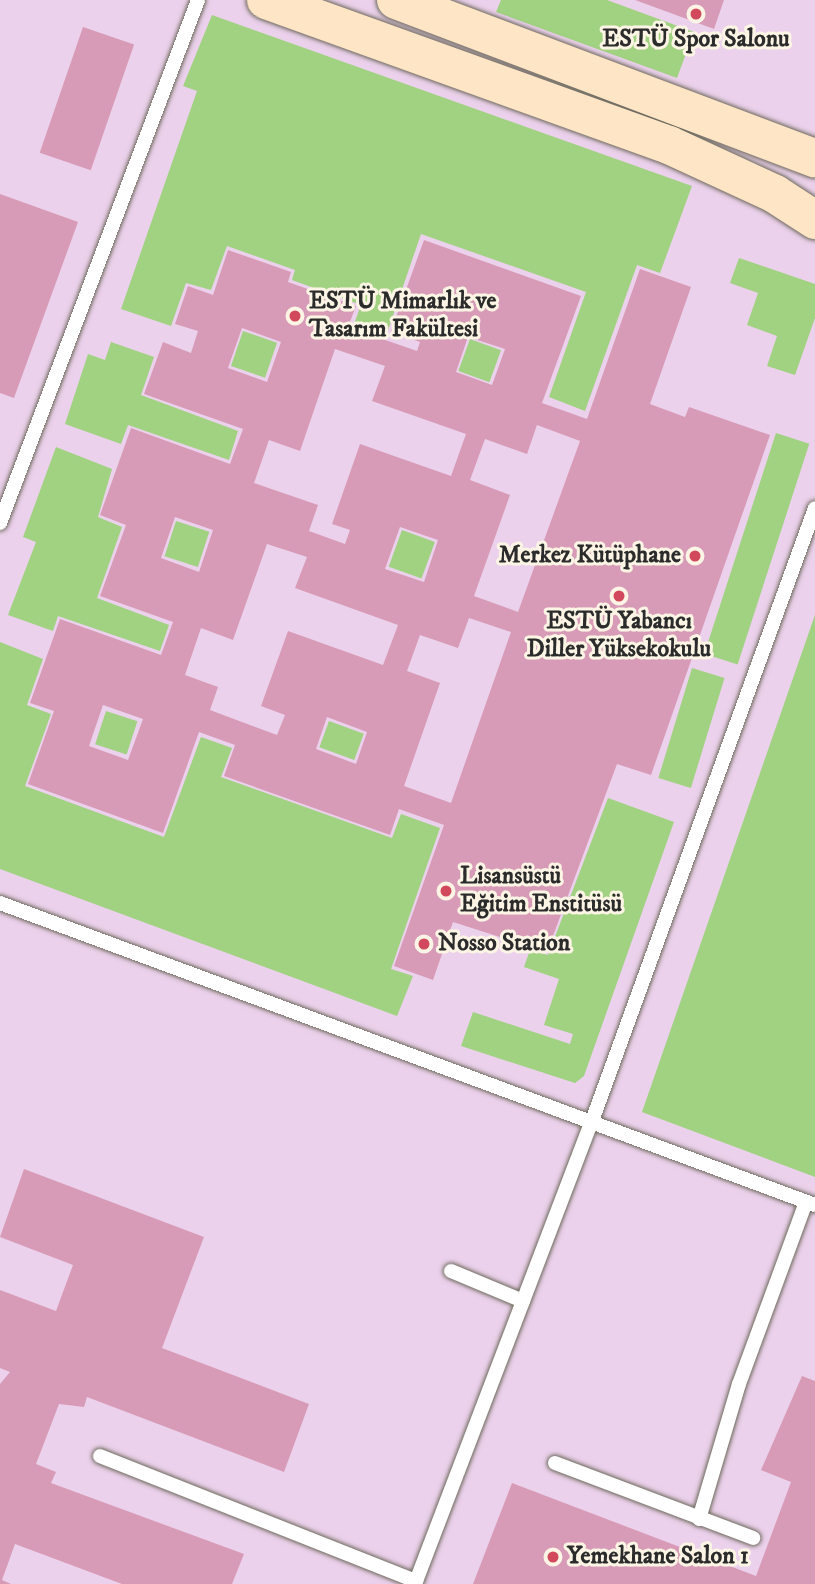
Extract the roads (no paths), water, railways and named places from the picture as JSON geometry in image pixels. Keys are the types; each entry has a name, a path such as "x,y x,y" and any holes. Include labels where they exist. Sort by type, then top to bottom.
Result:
{"street":[{"path":"266,0 669,145 775,194 815,220"},
{"path":"396,0 815,158"}],"lane":[{"path":"0,523 198,0"},
{"path":"100,1456 416,1582 592,1121 815,508"},
{"path":"0,903 811,1203 739,1384 699,1519"},
{"path":"451,1271 523,1301"},
{"path":"555,1464 753,1538"}],"place":[{"name":"ESTÜ Spor Salonu","path":"696,14"},
{"name":"ESTÜ Mimarlık ve Tasarım Fakültesi","path":"295,316"},
{"name":"Merkez Kütüphane","path":"695,556"},
{"name":"ESTÜ Yabancı Diller Yüksekokulu","path":"619,596"},
{"name":"Lisansüstü Eğitim Enstitüsü","path":"446,891"},
{"name":"Nosso Station","path":"424,944"},
{"name":"Yemekhane Salon 1","path":"553,1557"}]}
